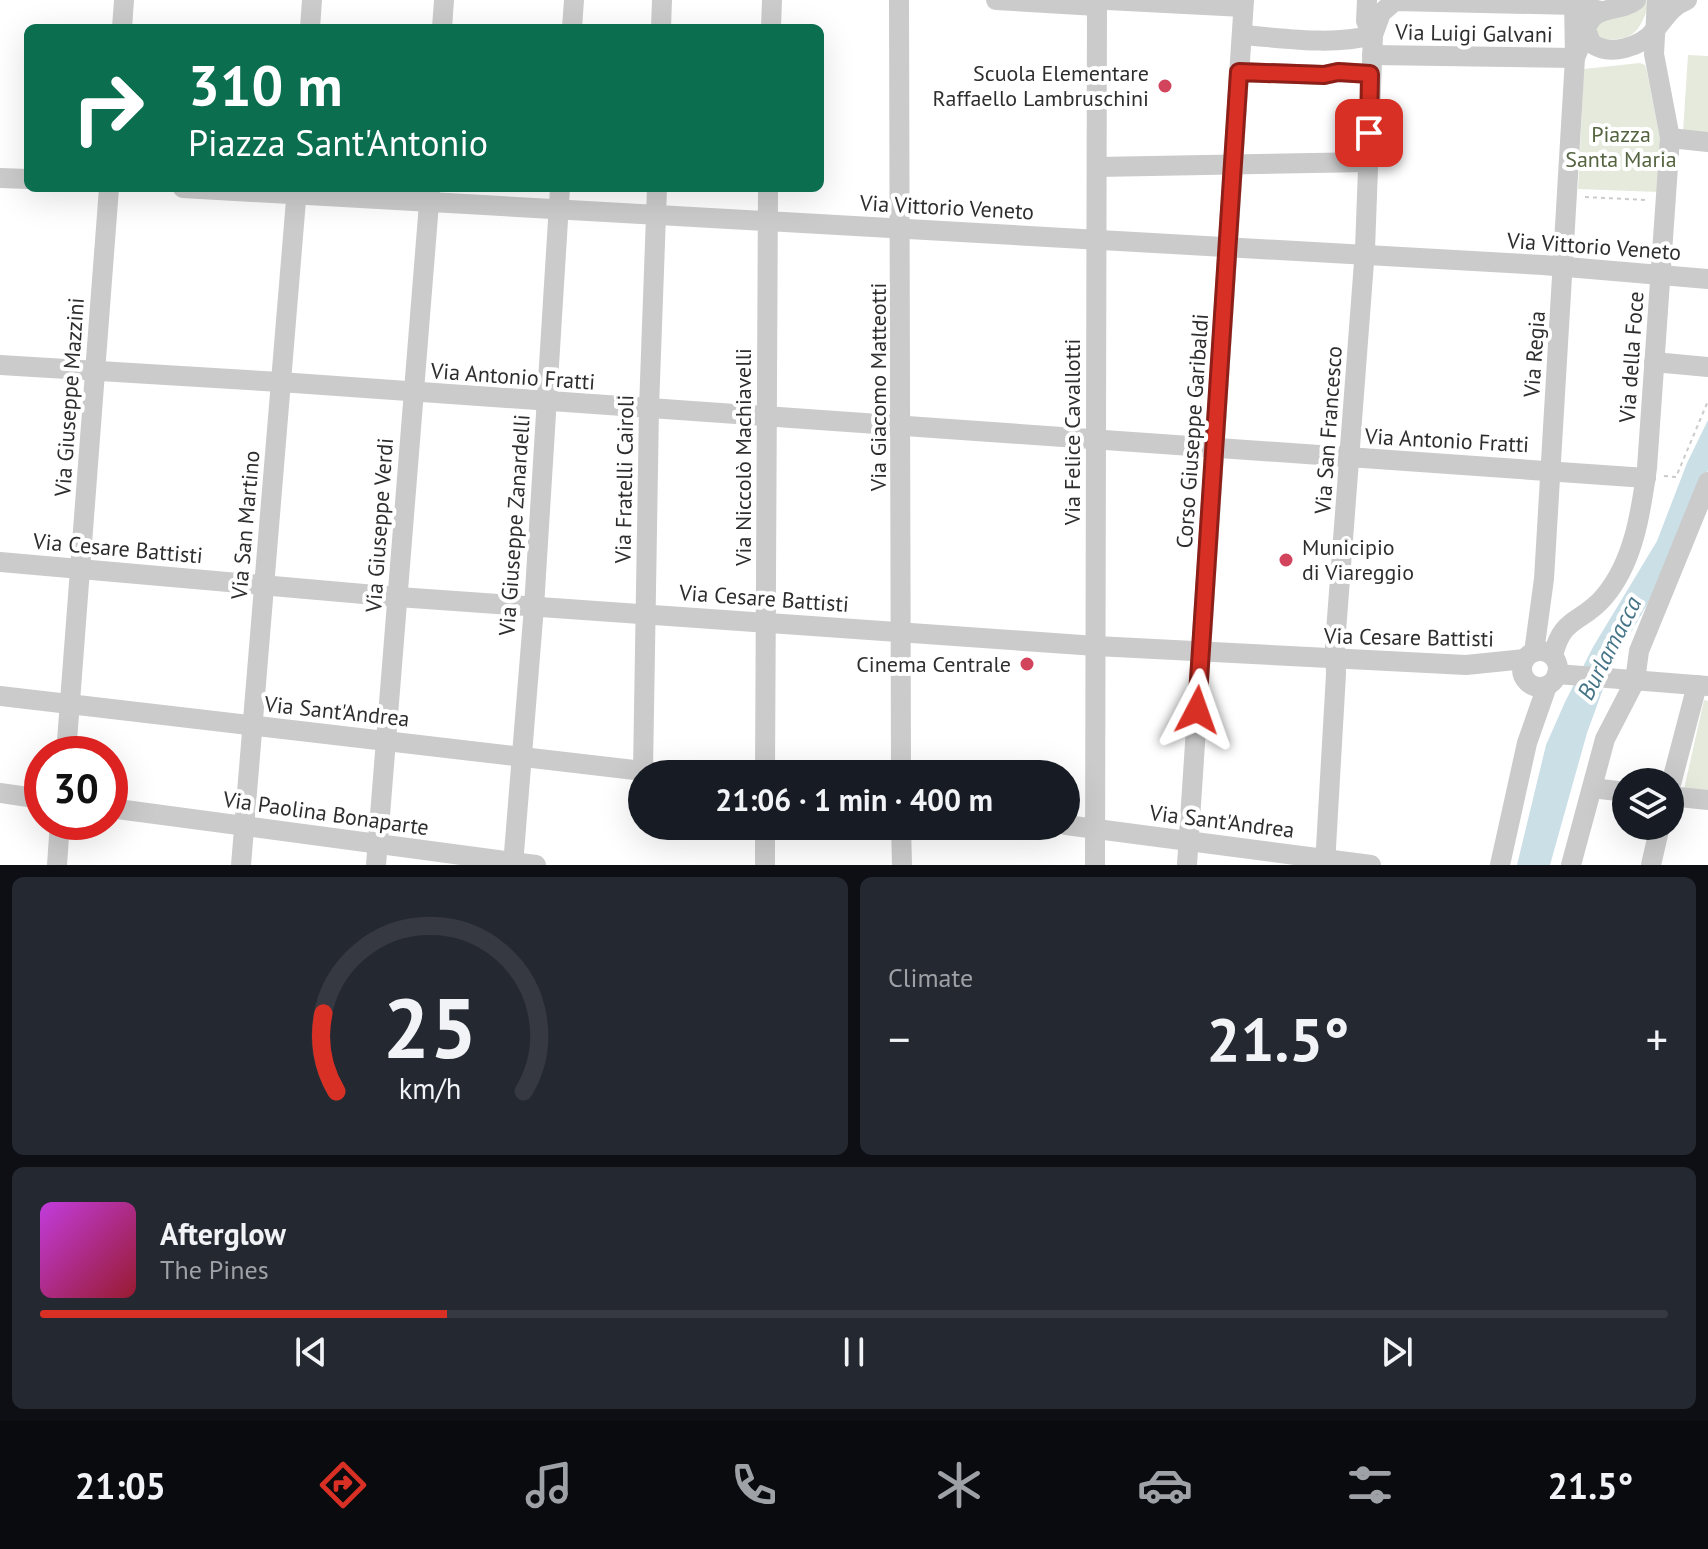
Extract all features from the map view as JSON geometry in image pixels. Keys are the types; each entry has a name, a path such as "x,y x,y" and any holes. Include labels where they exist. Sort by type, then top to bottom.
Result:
{"street":[{"path":"122,24 124,0"},
{"path":"310,24 312,0"},
{"path":"442,24 444,0"},
{"path":"572,24 574,0"},
{"path":"661,24 662,0"},
{"path":"771,24 772,0"},
{"name":"Via Giacomo Matteotti","path":"899,0 901,760"},
{"path":"996,0 1244,4"},
{"name":"Via San Francesco","path":"1325,862 1335,645 1365,256 1372,54 1366,21 1367,0"},
{"path":"1636,0 1623,8 1601,11 1592,16 1586,29 1594,45 1611,49 1633,45 1654,31 1669,10 1687,0"},
{"path":"1239,72 1324,75 1338,72 1372,54 1381,13 1395,1 1575,2 1601,11"},
{"name":"Via Felice Cavallotti","path":"1095,865 1097,167 1101,2"},
{"name":"Via Regia","path":"1500,865 1544,669 1542,601 1568,197 1575,2"},
{"name":"Via della Foce","path":"1544,669 1561,630 1598,603 1613,583 1636,530 1646,473 1670,138 1656,67 1654,31 1658,2"},
{"name":"Corso Giuseppe Garibaldi","path":"1187,865 1244,4"},
{"name":"Via Regia","path":"1575,58 1586,29"},
{"path":"1242,35 1330,40 1372,54"},
{"path":"1330,40 1343,55 1338,72"},
{"name":"Via Luigi Galvani","path":"1372,54 1575,58"},
{"path":"1670,138 1708,142"},
{"path":"1097,167 1369,162"},
{"path":"0,178 24,179"},
{"name":"Via Giuseppe Mazzini","path":"67,736 109,192"},
{"name":"Via San Martino","path":"241,865 297,192"},
{"name":"Via Vittorio Veneto","path":"330,192 560,198 656,214 1563,267 1708,279"},
{"name":"Via Fratelli Cairoli","path":"643,760 649,408 657,192"},
{"name":"Via Niccolò Machiavelli","path":"765,760 768,192"},
{"name":"Via Giuseppe Verdi","path":"377,855 429,195"},
{"name":"Via Giuseppe Zanardelli","path":"513,864 534,607 560,198"},
{"path":"1654,362 1708,367"},
{"name":"Via Antonio Fratti","path":"0,365 1351,458 1646,473"},
{"path":"1571,865 1607,733 1633,681 1639,651 1708,482"},
{"name":"Via Cesare Battisti","path":"0,562 534,607 1096,646 1544,669 1633,681 1703,686"},
{"path":"1676,768 1703,686"},
{"name":"Via Sant'Andrea","path":"0,696 628,769"},
{"path":"1592,788 1612,790"},
{"path":"0,793 24,796"},
{"path":"1684,797 1708,800"},
{"name":"Via Paolina Bonaparte","path":"128,810 244,826 377,855 536,865"},
{"name":"Via Sant'Andrea","path":"1080,827 1325,862 1371,865"},
{"path":"57,865 59,840"},
{"path":"765,840 765,865"},
{"path":"901,840 902,865"},
{"path":"1651,865 1657,840"}],"path":[{"path":"1568,197 1667,201"},
{"path":"1646,473 1653,469 1653,474 1676,477 1708,401"}],"green space":[{"path":"1646,0 1650,2 1646,13 1632,34 1619,39 1597,39 1597,21 1640,6"},
{"path":"1688,55 1708,56 1708,135 1683,132"},
{"name":"Piazza Santa Maria","path":"1645,65 1647,72 1661,143 1658,192 1578,189 1584,69"},
{"path":"1704,700 1708,701 1708,791 1684,789"}],"water":[{"name":"Burlamacca","path":"1708,420 1708,470 1692,516 1652,596 1611,667 1587,733 1550,865 1517,865 1546,745 1593,647 1657,541 1687,463"}],"place":[{"name":"Scuola Elementare Raffaello Lambruschini","path":"1165,86"},
{"name":"Municipio di Viareggio","path":"1286,560"},
{"name":"Cinema Centrale","path":"1027,664"}],"route":[{"path":"1197,710 1239,72 1370,74 1369,133"}]}
